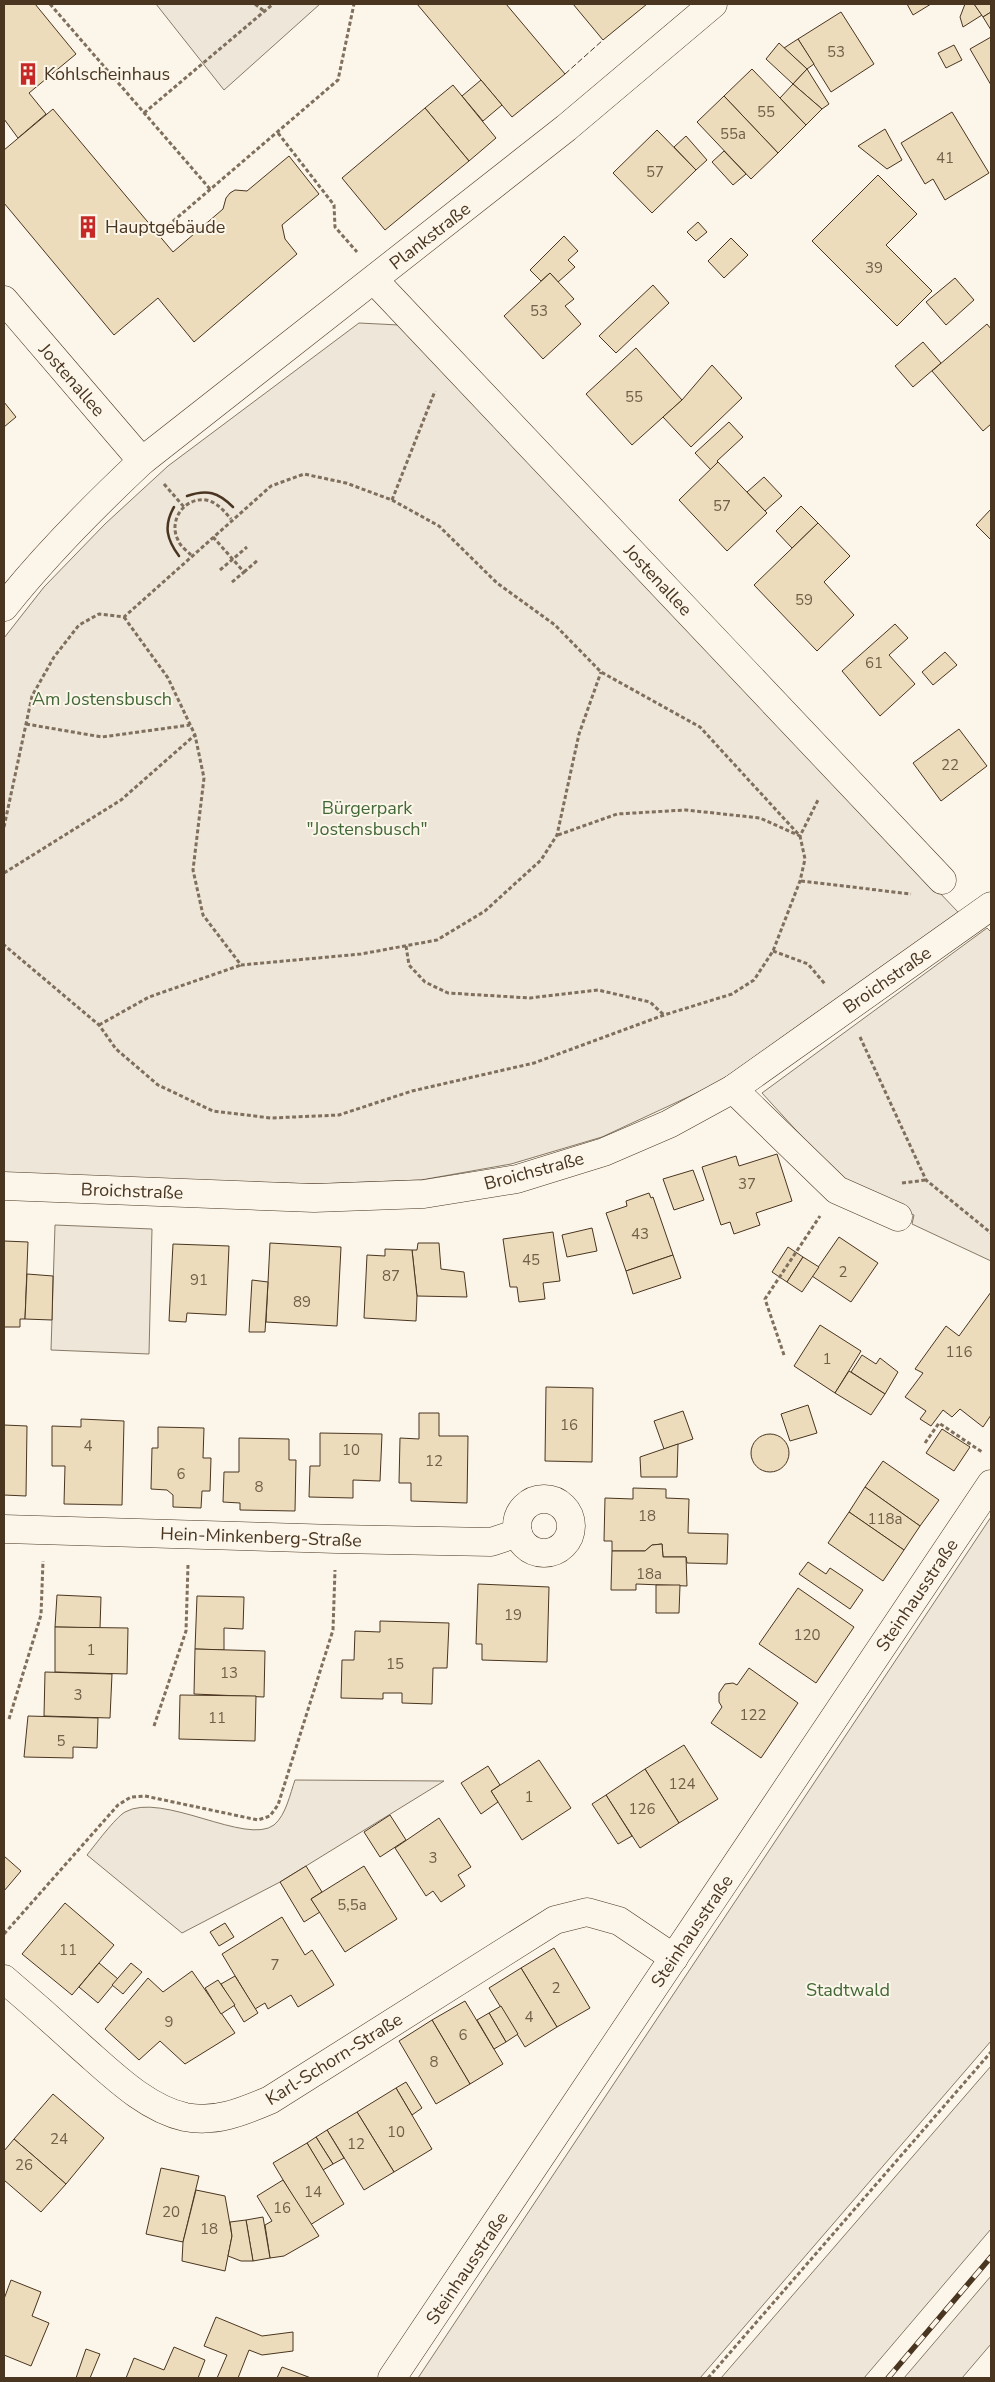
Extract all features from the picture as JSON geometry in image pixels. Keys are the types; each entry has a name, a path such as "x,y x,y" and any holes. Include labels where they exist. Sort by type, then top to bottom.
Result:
{"street":[{"name":"Plankstraße","path":"142,461 566,128 713,4"},
{"name":"Jostenallee","path":"374,280 942,880"},
{"name":"Jostenallee","path":"4,300 142,461"},
{"path":"4,607 32,572 94,506 142,461"},
{"name":"Broichstraße","path":"4,1186 314,1198 424,1194 517,1179 604,1152 669,1124 733,1089 991,906"},
{"path":"733,1089 837,1190 898,1217"},
{"name":"Steinhausstraße","path":"392,2378 991,1484"},
{"name":"Hein-Minkenberg-Straße","path":"4,1529 336,1540 491,1542 518,1533"},
{"name":"Karl-Schorn-Straße","path":"4,1979 124,2084 153,2104 184,2117 215,2119 239,2113 270,2100 555,1920 587,1912 619,1921 674,1958"}],"path":[{"path":"50,4 210,190"},
{"path":"255,4 264,12"},
{"path":"144,113 273,4"},
{"path":"158,234 338,80 354,4"},
{"path":"278,133 334,205 335,227 369,267 374,280"},
{"path":"392,500 447,356"},
{"path":"4,945 100,1025 116,1049 158,1085 213,1111 271,1118 339,1115 412,1092 534,1063 664,1015 732,994 754,980 773,951 800,881 805,858 800,836 700,727 601,672 555,625 497,583 439,526 392,500 346,483 304,474 270,486 124,617"},
{"path":"191,555 178,541 175,527 177,516 184,507 194,502 206,500 219,505 232,519"},
{"path":"213,537 244,572"},
{"path":"220,570 247,547"},
{"path":"231,583 258,560"},
{"path":"4,827 32,696 54,657 79,625 99,614 124,617 168,678 195,736 204,778 193,870 203,915 241,965"},
{"path":"100,1025 149,997 241,965 361,954 437,940 485,911 540,860 557,836 580,734 601,672"},
{"path":"26,724 102,737 190,725"},
{"path":"4,873 121,800 195,736"},
{"path":"800,836 834,767"},
{"path":"557,836 617,814 686,810 760,818 800,836"},
{"path":"800,881 912,894"},
{"path":"406,946 409,965 425,982 448,993 530,998 598,990 650,1002 664,1015"},
{"path":"773,951 808,964 847,1008 926,1180 991,1233"},
{"path":"784,1354 765,1299 837,1190"},
{"path":"925,1443 938,1423 984,1453"},
{"path":"9,1719 41,1616 44,1530"},
{"path":"154,1726 186,1631 189,1535"},
{"path":"4,1934 118,1805 131,1798 145,1796 258,1820 270,1816 278,1805 333,1630 336,1540"},
{"path":"708,2378 991,2052"}],"green space":[{"path":"156,4 320,4 224,90"},
{"name":"Bürgerpark \"Jostensbusch\"","path":"359,323 399,325 958,912 716,1084 602,1137 511,1164 421,1180 316,1184 4,1175 4,638 44,587 105,524 168,466"},
{"path":"987,928 991,932 991,1261 912,1224 914,1215 850,1185 827,1164 762,1093"},
{"path":"55,1225 152,1229 149,1354 51,1350"},
{"name":"Stadtwald","path":"991,1517 991,2041 700,2378 418,2378"},
{"path":"295,1780 444,1781 280,1882 182,1933 87,1855 121,1815 141,1807 181,1812 224,1825 261,1830 274,1825 282,1816"},
{"path":"991,2066 991,2229 864,2378 721,2378"},
{"path":"991,2276 991,2344 962,2378 904,2378"}],"building":[{"name":"Kohlscheinhaus","path":"4,4 35,4 76,54 29,93 46,114 18,138 4,119"},
{"path":"417,4 506,4 565,74 512,117"},
{"path":"573,4 647,4 603,40"},
{"path":"907,4 931,4 913,15"},
{"path":"965,4 974,4 982,15 963,27 960,17"},
{"path":"974,4 991,4 991,12 983,17"},
{"path":"841,12 874,64 831,92 798,39"},
{"path":"991,12 991,30 983,17"},
{"path":"991,37 991,85 970,49"},
{"path":"798,39 814,64 807,69 784,48"},
{"path":"779,43 807,69 793,84 766,59"},
{"path":"954,45 962,60 946,68 938,53"},
{"path":"752,69 806,125 778,153 724,96"},
{"path":"807,69 829,104 822,109 793,84"},
{"path":"481,80 502,105 483,121 462,96"},
{"path":"793,84 822,109 806,125 780,98"},
{"path":"453,85 496,138 469,161 425,108"},
{"path":"724,96 778,153 751,179 697,122"},
{"path":"425,108 469,161 385,230 342,178"},
{"name":"Hauptgebäude","path":"53,109 173,252 223,209 226,198 230,193 235,190 247,191 289,156 319,194 282,225 285,239 297,254 194,342 158,298 114,335 4,203 4,150"},
{"path":"952,112 989,173 945,200 933,179 925,184 901,143"},
{"path":"885,129 902,160 887,169 858,146"},
{"path":"657,130 696,170 652,213 613,173"},
{"path":"686,136 707,160 696,170 674,147"},
{"path":"724,151 746,174 733,185 712,162"},
{"path":"878,175 917,214 886,245 932,291 897,326 812,241"},
{"path":"698,222 707,232 696,241 687,232"},
{"path":"564,236 578,251 568,260 575,267 558,282 550,273 541,281 530,270"},
{"path":"731,238 748,255 724,278 708,261"},
{"path":"550,273 574,299 565,306 581,324 543,359 504,316"},
{"path":"955,278 974,300 946,325 926,302"},
{"path":"653,285 669,303 616,353 599,336"},
{"path":"987,324 991,329 991,424 983,431 932,371"},
{"path":"923,342 941,363 913,387 895,366"},
{"path":"636,348 682,400 632,445 586,394"},
{"path":"712,365 742,398 691,447 663,417 682,400"},
{"path":"4,402 16,417 4,427"},
{"path":"729,422 743,437 717,461 711,470 695,453"},
{"path":"718,462 767,513 727,551 679,500"},
{"path":"764,477 782,496 765,511 747,492"},
{"path":"801,506 818,523 792,548 776,531"},
{"path":"991,509 991,540 976,525"},
{"path":"818,523 850,556 824,582 854,615 817,651 754,585"},
{"path":"895,624 908,638 889,655 915,684 880,716 842,671"},
{"path":"945,652 957,665 933,685 922,672"},
{"path":"959,729 987,766 941,801 913,763"},
{"path":"777,1154 792,1201 756,1213 760,1225 734,1234 730,1222 721,1225 702,1167 736,1156 739,1166"},
{"path":"693,1170 704,1200 674,1210 663,1179"},
{"path":"649,1193 651,1198 653,1197 673,1255 626,1271 606,1213 627,1206 626,1201"},
{"path":"592,1228 597,1251 567,1257 562,1235"},
{"path":"553,1232 560,1281 543,1283 545,1299 519,1302 517,1287 510,1287 503,1239"},
{"path":"839,1237 878,1263 851,1302 812,1276"},
{"path":"4,1241 28,1242 25,1319 20,1319 20,1327 4,1327"},
{"path":"270,1243 341,1247 337,1326 266,1322"},
{"path":"418,1243 439,1243 441,1269 464,1272 467,1297 417,1296 412,1250 417,1250"},
{"path":"173,1244 229,1246 226,1315 187,1313 186,1322 169,1321"},
{"path":"788,1247 803,1257 787,1282 772,1272"},
{"path":"385,1249 412,1250 417,1296 416,1321 364,1318 367,1255 385,1256"},
{"path":"673,1255 681,1278 633,1294 626,1271"},
{"path":"803,1257 819,1267 802,1292 787,1282"},
{"path":"27,1274 53,1276 52,1320 25,1319"},
{"path":"252,1280 268,1282 265,1332 249,1332"},
{"path":"991,1292 991,1415 983,1427 960,1409 952,1417 943,1410 931,1426 920,1419 926,1411 905,1397 923,1373 915,1369 946,1326 959,1336"},
{"path":"820,1325 861,1351 835,1393 794,1366"},
{"path":"862,1355 876,1364 880,1358 898,1372 885,1394 851,1372"},
{"path":"849,1371 885,1394 871,1415 835,1393"},
{"path":"546,1387 593,1388 592,1462 545,1461"},
{"path":"808,1405 817,1433 790,1441 781,1414"},
{"path":"683,1411 693,1439 664,1449 654,1421"},
{"path":"419,1413 439,1413 439,1436 468,1436 467,1503 411,1501 411,1483 399,1483 400,1438 419,1439"},
{"path":"81,1419 124,1421 122,1505 64,1504 65,1466 52,1466 52,1426 81,1427"},
{"path":"4,1425 27,1426 26,1496 4,1495"},
{"path":"158,1427 204,1428 203,1458 211,1458 210,1491 202,1491 201,1508 173,1507 173,1495 167,1490 151,1489 152,1448 158,1448"},
{"path":"942,1429 970,1447 954,1471 926,1453"},
{"path":"320,1433 382,1434 380,1481 353,1480 353,1498 309,1497 310,1466 320,1466"},
{"path":"770,1434 783,1440 789,1453 783,1466 770,1472 757,1466 751,1453 757,1440"},
{"path":"239,1438 289,1439 289,1460 296,1460 295,1511 240,1510 240,1503 223,1502 224,1472 239,1472"},
{"path":"678,1444 677,1477 641,1477 640,1457"},
{"path":"883,1461 939,1500 920,1526 865,1487"},
{"path":"865,1487 920,1526 904,1550 849,1512"},
{"path":"633,1488 666,1489 666,1498 689,1499 688,1533 728,1534 727,1564 687,1563 686,1557 663,1557 662,1544 652,1545 645,1551 612,1551 612,1541 604,1541 605,1498 633,1499"},
{"path":"849,1512 904,1550 883,1581 828,1543"},
{"path":"662,1544 663,1557 686,1557 687,1586 636,1584 636,1590 611,1590 612,1551 645,1551 652,1545"},
{"path":"808,1562 826,1574 830,1568 863,1590 850,1609 799,1574"},
{"path":"478,1584 549,1587 547,1662 482,1660 482,1644 476,1644"},
{"path":"656,1585 680,1585 679,1613 656,1613"},
{"path":"798,1588 854,1627 816,1683 759,1644"},
{"path":"57,1595 101,1597 100,1628 55,1627"},
{"path":"197,1596 244,1597 243,1629 224,1628 224,1650 195,1649"},
{"path":"380,1621 449,1623 447,1668 433,1668 432,1704 402,1703 402,1693 383,1693 383,1699 341,1698 342,1660 354,1660 355,1631 380,1632"},
{"path":"55,1627 128,1628 127,1674 55,1672"},
{"path":"195,1649 265,1651 264,1697 194,1694"},
{"path":"749,1668 798,1703 761,1758 711,1723 722,1707 719,1702 719,1693 725,1684 733,1683 737,1685"},
{"path":"45,1672 112,1674 110,1718 44,1716"},
{"path":"180,1695 256,1696 255,1741 179,1739"},
{"path":"28,1716 98,1718 97,1748 73,1747 73,1758 24,1757"},
{"path":"684,1745 718,1799 679,1823 645,1769"},
{"path":"539,1760 571,1808 522,1840 491,1791"},
{"path":"488,1766 500,1785 491,1791 498,1802 481,1814 461,1783"},
{"path":"645,1769 679,1823 640,1848 606,1795"},
{"path":"606,1795 632,1836 618,1844 592,1804"},
{"path":"390,1815 406,1840 380,1857 364,1832"},
{"path":"439,1818 471,1867 458,1875 465,1886 441,1902 433,1891 426,1896 395,1848"},
{"path":"4,1856 21,1871 4,1891"},
{"path":"306,1866 322,1892 311,1899 320,1912 304,1922 280,1882"},
{"path":"364,1866 397,1919 345,1952 311,1899"},
{"path":"65,1903 114,1945 72,1995 22,1954"},
{"path":"282,1917 305,1955 312,1950 334,1985 298,2007 291,1995 268,2009 265,2003 255,2009 222,1954"},
{"path":"225,1923 234,1937 219,1946 210,1932"},
{"path":"554,1948 590,2008 557,2027 521,1968"},
{"path":"99,1963 118,1979 98,2003 79,1987"},
{"path":"131,1963 142,1972 123,1994 112,1985"},
{"path":"521,1968 557,2027 525,2047 489,1988"},
{"path":"192,1971 235,2033 185,2064 160,2041 139,2060 105,2029 148,1978 163,1992"},
{"path":"235,1976 258,2013 244,2022 221,1984"},
{"path":"218,1980 235,2005 221,2014 205,1988"},
{"path":"465,2001 503,2064 470,2084 432,2020"},
{"path":"501,2006 518,2034 506,2042 489,2013"},
{"path":"489,2013 506,2042 494,2049 477,2020"},
{"path":"432,2020 470,2084 436,2104 399,2041"},
{"path":"406,2082 422,2108 412,2115 396,2088"},
{"path":"396,2088 432,2149 394,2172 357,2112"},
{"path":"53,2094 104,2138 66,2184 14,2139"},
{"path":"357,2112 394,2172 364,2190 327,2130"},
{"path":"327,2130 344,2158 333,2164 316,2137"},
{"path":"316,2137 333,2164 323,2170 307,2143"},
{"path":"14,2139 66,2184 41,2212 4,2180 4,2151"},
{"path":"307,2143 344,2204 310,2225 273,2163"},
{"path":"161,2168 199,2176 183,2242 146,2234"},
{"path":"283,2180 319,2236 284,2256 270,2258 265,2225 272,2221 257,2196"},
{"path":"196,2190 225,2196 232,2236 225,2271 182,2261 183,2242"},
{"path":"263,2217 270,2258 253,2261 246,2220"},
{"path":"246,2220 253,2261 241,2261 228,2256 232,2236 230,2222"},
{"path":"11,2280 41,2292 32,2316 49,2323 31,2366 4,2355 4,2299"},
{"path":"216,2317 262,2336 293,2332 293,2351 262,2355 249,2350 238,2378 217,2378 227,2355 204,2346"},
{"path":"174,2347 205,2360 198,2378 126,2378 134,2358 164,2370"},
{"path":"86,2349 100,2354 90,2378 76,2378"},
{"path":"282,2367 311,2378 277,2378"}],"railway":[{"path":"888,2378 991,2257"}],"fence":[{"path":"565,74 603,40"}],"wall":[{"path":"187,496 206,492 212,493 233,507"},
{"path":"174,507 168,520 168,533 179,556"}],"place":[{"name":"Kohlscheinhaus","path":"28,74"},
{"name":"Hauptgebäude","path":"88,227"}],"park label":[{"name":"Am Jostensbusch","path":"102,699"}]}
